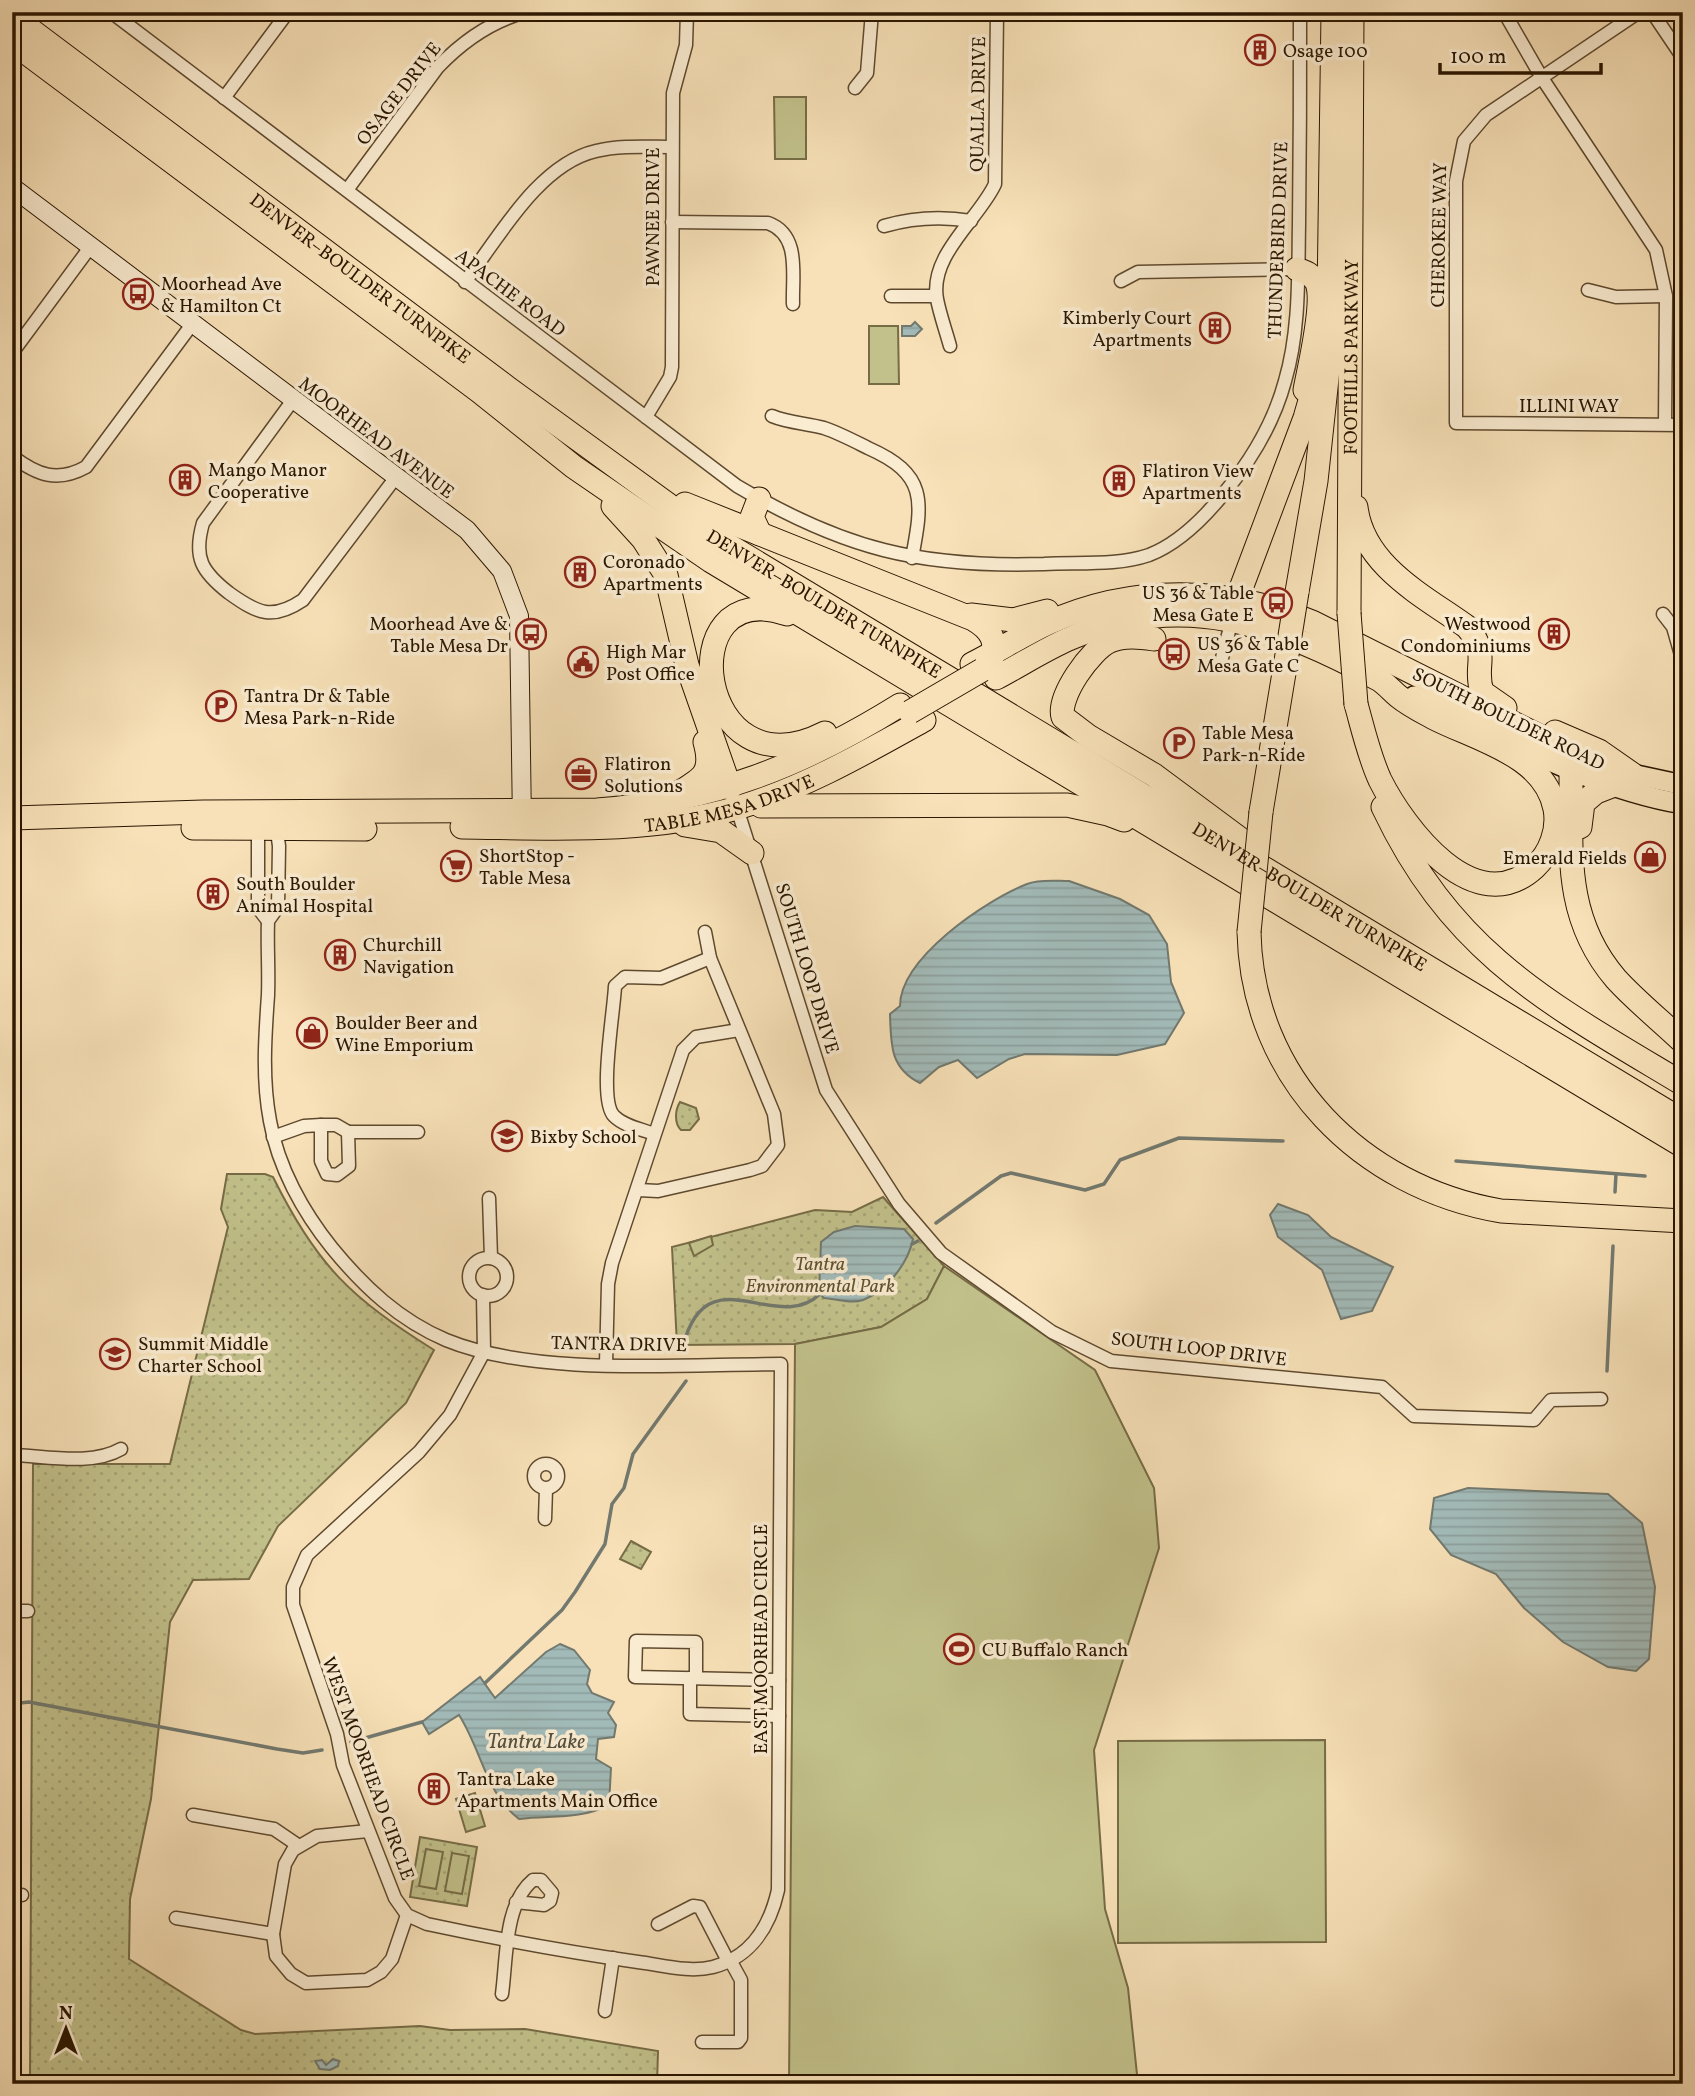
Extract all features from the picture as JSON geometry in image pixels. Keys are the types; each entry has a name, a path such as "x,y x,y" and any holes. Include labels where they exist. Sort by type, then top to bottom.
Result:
{"highway":[{"name":"FOOTHILLS PARKWAY","path":"1331,305 1333,12"},
{"name":"FOOTHILLS PARKWAY","path":"1352,12 1349,613 1356,704"},
{"name":"DENVER–BOULDER TURNPIKE","path":"12,16 609,463 704,530 1683,1121"},
{"name":"DENVER–BOULDER TURNPIKE","path":"12,42 468,383 574,467 711,561 1683,1146"},
{"path":"1286,464 1311,361 1318,301 1316,282 1307,272 1297,270"},
{"path":"1235,609 1305,418 1315,385 1331,305"},
{"path":"1331,305 1321,444 1261,812 1249,932 1254,990 1265,1024 1283,1063 1310,1101 1341,1134 1380,1166 1424,1190 1472,1206 1501,1211 1683,1221"},
{"path":"1349,449 1356,475 1357,514 1364,535 1392,572 1467,627 1475,636 1482,656 1482,692 1495,704 1599,751 1623,780 1596,792 1583,803 1579,849 1572,875"},
{"path":"609,463 632,471 698,511 960,613 985,626 994,641 986,666"},
{"path":"574,467 595,492 628,521 666,575 687,665 733,798 802,804 842,816 873,818 952,817 1008,805 1067,805 1108,814 1203,857"},
{"path":"759,499 752,517 760,534"},
{"path":"1187,594 1225,579 1254,552"},
{"name":"TABLE MESA DRIVE","path":"733,798 798,762 905,713 986,666 1049,622 1125,599 1187,594 1235,609 1266,628 1340,660"},
{"path":"960,613 1013,620 1086,597 1125,599"},
{"path":"814,624 762,607 741,612 727,623 715,642 711,668 715,694 727,719 749,736 786,747 810,740 857,717 905,713"},
{"name":"TABLE MESA DRIVE","path":"986,666 1119,622 1235,609 1290,613 1340,635"},
{"path":"1119,622 1154,639 1112,640 1094,652 1063,702 1061,710 1066,721 1185,797 1335,912"},
{"name":"SOUTH BOULDER ROAD","path":"1340,635 1569,759"},
{"name":"SOUTH BOULDER ROAD","path":"1340,660 1382,681"},
{"path":"1356,704 1379,777 1392,802 1441,860 1464,877 1488,883 1508,882 1537,865 1550,845 1556,827 1552,799 1540,776 1515,757 1406,702 1382,681"},
{"path":"700,704 708,769 664,813 715,829 738,841 752,853"},
{"path":"1356,704 1366,761 1383,806 1424,880 1454,919 1492,959 1524,985 1683,1084"},
{"name":"TABLE MESA DRIVE","path":"12,818 70,817 269,824 522,819 618,827 664,813 801,784 864,753 905,713"},
{"path":"1569,759 1572,875 1577,910 1589,941 1617,980 1683,1042"}],"main road":[{"name":"SOUTH BOULDER ROAD","path":"1382,681 1683,804"},
{"name":"SOUTH BOULDER ROAD","path":"1623,780 1683,785"}],"street":[{"name":"APACHE ROAD","path":"111,12 700,459 759,499 829,534 875,550 912,558"},
{"path":"224,98 288,12"},
{"name":"OSAGE DRIVE","path":"347,190 438,67 480,31 508,14 526,12"},
{"name":"PAWNEE DRIVE","path":"646,417 670,377 673,93 687,46 687,12"},
{"path":"855,88 867,73 872,12"},
{"name":"QUALLA DRIVE","path":"950,346 936,296 945,259 988,199 997,168 998,12"},
{"name":"THUNDERBIRD DRIVE","path":"912,558 997,565 1125,561 1171,544 1213,508 1237,478 1271,421 1285,383 1293,346 1297,270 1300,12"},
{"path":"1504,12 1542,78 1651,240 1664,272 1665,424"},
{"name":"CHEROKEE WAY","path":"1456,423 1458,159 1464,141 1475,126 1640,12"},
{"path":"1653,12 1683,58"},
{"path":"465,282 538,186 563,164 611,148 671,147"},
{"name":"MOORHEAD AVENUE","path":"12,187 467,530 490,553 513,596 521,637 522,819"},
{"path":"884,226 906,219 971,221"},
{"path":"672,222 768,223 779,227 788,235 792,247 793,304"},
{"path":"12,353 91,246"},
{"path":"1121,281 1138,272 1297,270"},
{"path":"1588,290 1616,297 1666,296"},
{"path":"891,296 936,296"},
{"path":"12,456 32,471 47,476 60,477 86,467 193,323"},
{"path":"293,400 203,523 199,538 199,555 209,578 253,610 269,613 292,608 303,600 396,477"},
{"path":"772,416 787,422 827,429 897,462 909,475 917,491 919,509 912,558"},
{"name":"ILLINI WAY","path":"1456,423 1683,425"},
{"path":"1222,658 1235,609"},
{"path":"1663,614 1673,627 1683,662"},
{"name":"SOUTH LOOP DRIVE","path":"733,798 826,1090 899,1204 941,1253 1052,1332 1111,1361 1382,1387 1414,1416 1534,1420 1551,1400 1601,1399"},
{"name":"TANTRA DRIVE","path":"268,921 258,908 269,824"},
{"name":"TANTRA DRIVE","path":"269,824 278,907 268,921 264,1070 273,1137 282,1165 316,1228 354,1274 375,1295 419,1326 446,1340 484,1352 555,1363 781,1364"},
{"path":"638,1190 658,1191 750,1170 762,1166 778,1145 774,1114 710,958 705,932"},
{"path":"654,1134 621,1122 611,1114 607,1102 607,1060 615,986 625,977 662,978 710,958"},
{"path":"606,1364 608,1284 614,1253 687,1044 696,1037 739,1030"},
{"path":"273,1137 304,1126 321,1125 336,1125 348,1132 418,1132"},
{"path":"321,1125 321,1161 329,1175 339,1174 348,1167 348,1132"},
{"path":"489,1198 491,1258"},
{"path":"491,1258 504,1268 506,1280 500,1291 484,1295 471,1286 470,1271 476,1262 491,1258"},
{"path":"484,1295 484,1352"},
{"name":"WEST MOORHEAD CIRCLE","path":"407,1914 395,1898 343,1765 337,1734 293,1605 293,1587 307,1555 433,1438 450,1415 484,1352"},
{"name":"EAST MOORHEAD CIRCLE","path":"729,1960 751,1946 772,1914 778,1889 781,1364"},
{"path":"12,1455 91,1458 109,1457 121,1449"},
{"path":"545,1519 546,1489"},
{"path":"12,1611 28,1611"},
{"path":"779,1680 693,1678 635,1677 636,1641 696,1642 693,1678 690,1714 779,1716"},
{"path":"193,1815 274,1829 299,1846"},
{"path":"368,1830 317,1836 299,1846 285,1864 273,1934 280,1962 302,1981 367,1980 381,1972 392,1959 407,1914 427,1924 509,1940 695,1970 729,1960"},
{"path":"502,1993 516,1902"},
{"path":"659,1924 693,1906 701,1907 741,1980 741,2038 738,2042 702,2042"},
{"path":"176,1918 273,1934"},
{"path":"605,2011 612,1958"}],"green space":[{"path":"774,97 806,97 806,159 775,159"},
{"path":"869,326 898,326 899,384 869,384"},
{"path":"680,1102 696,1108 699,1119 690,1130 681,1130 677,1124 676,1113"},
{"path":"227,1174 265,1174 273,1177 305,1234 339,1277 380,1314 434,1350 406,1403 278,1526 249,1579 193,1580 170,1622 151,1799 130,1899 129,1959 241,2030 255,2034 420,2026 450,2030 525,2029 658,2051 657,2084 30,2084 33,1464 170,1464 228,1227 221,1209"},
{"name":"Tantra Environmental Park","path":"883,1197 944,1266 927,1299 881,1327 795,1344 677,1345 672,1247 815,1210 852,1212"},
{"path":"711,1236 713,1245 694,1256 689,1243"},
{"name":"CU Buffalo Ranch","path":"944,1266 1095,1370 1154,1488 1159,1548 1094,1750 1105,1909 1128,1988 1138,2084 789,2084 795,1344 881,1327 927,1299"},
{"path":"631,1541 651,1552 641,1569 620,1559"},
{"path":"1325,1740 1326,1942 1118,1943 1118,1741"},
{"path":"475,1793 485,1826 466,1832 456,1799"},
{"path":"420,1837 477,1847 467,1906 410,1897"},
{"path":"426,1849 443,1852 436,1889 419,1886"},
{"path":"452,1853 469,1856 462,1894 445,1891"}],"water":[{"path":"915,322 922,329 915,336 902,336 902,326 911,326"},
{"path":"1069,881 1120,899 1149,915 1167,944 1171,982 1184,1013 1165,1044 1117,1055 1025,1054 1009,1059 977,1078 958,1060 939,1067 920,1083 910,1077 894,1055 890,1014 900,1006 904,988 914,969 948,933 990,903 1032,882"},
{"path":"1278,1204 1308,1215 1331,1237 1393,1267 1372,1311 1341,1319 1322,1270 1278,1237 1270,1215"},
{"path":"855,1226 904,1229 913,1239 906,1258 895,1276 872,1296 854,1302 824,1298 819,1293 821,1242 834,1232"},
{"path":"1468,1488 1608,1494 1642,1523 1655,1587 1649,1659 1636,1671 1608,1667 1563,1642 1524,1608 1496,1574 1451,1555 1430,1529 1434,1498"},
{"name":"Tantra Lake","path":"560,1644 574,1650 590,1670 587,1684 592,1693 614,1702 608,1713 616,1725 614,1737 598,1739 596,1759 611,1768 609,1805 576,1815 519,1819 491,1784 459,1715 429,1734 422,1722 480,1677 495,1698 546,1652"},
{"path":"333,2059 339,2061 338,2066 330,2070 320,2069 315,2061 322,2060 326,2065"}],"waterway":[{"path":"936,1223 1001,1176 1011,1173 1085,1190 1104,1184 1120,1160 1179,1138 1283,1141"},
{"path":"1456,1161 1645,1176"},
{"path":"1615,1192 1616,1174"},
{"path":"912,1244 918,1241"},
{"path":"1607,1371 1613,1246"},
{"path":"683,1346 694,1319 708,1305 725,1300 783,1307 802,1304 820,1294"},
{"path":"485,1683 562,1610 575,1592 605,1544 612,1504 624,1488 633,1454 686,1381"},
{"path":"12,1704 29,1702 303,1753 322,1750"},
{"path":"351,1742 422,1722"}],"place":[{"name":"Osage 100","path":"1260,50"},
{"name":"Moorhead Ave & Hamilton Ct","path":"138,294"},
{"name":"Kimberly Court Apartments","path":"1215,328"},
{"name":"Mango Manor Cooperative","path":"185,480"},
{"name":"Flatiron View Apartments","path":"1119,481"},
{"name":"Coronado Apartments","path":"580,572"},
{"name":"US 36 & Table Mesa Gate E","path":"1277,603"},
{"name":"Moorhead Ave & Table Mesa Dr","path":"531,634"},
{"name":"Westwood Condominiums","path":"1554,634"},
{"name":"US 36 & Table Mesa Gate C","path":"1174,654"},
{"name":"High Mar Post Office","path":"583,662"},
{"name":"Tantra Dr & Table Mesa Park-n-Ride","path":"221,706"},
{"name":"Table Mesa Park-n-Ride","path":"1179,743"},
{"name":"Flatiron Solutions","path":"581,774"},
{"name":"Emerald Fields","path":"1650,857"},
{"name":"ShortStop - Table Mesa","path":"456,866"},
{"name":"South Boulder Animal Hospital","path":"213,894"},
{"name":"Churchill Navigation","path":"340,955"},
{"name":"Boulder Beer and Wine Emporium","path":"312,1033"},
{"name":"Bixby School","path":"507,1136"},
{"name":"Summit Middle Charter School","path":"115,1354"},
{"name":"CU Buffalo Ranch","path":"959,1649"},
{"name":"Tantra Lake Apartments Main Office","path":"434,1789"}]}
